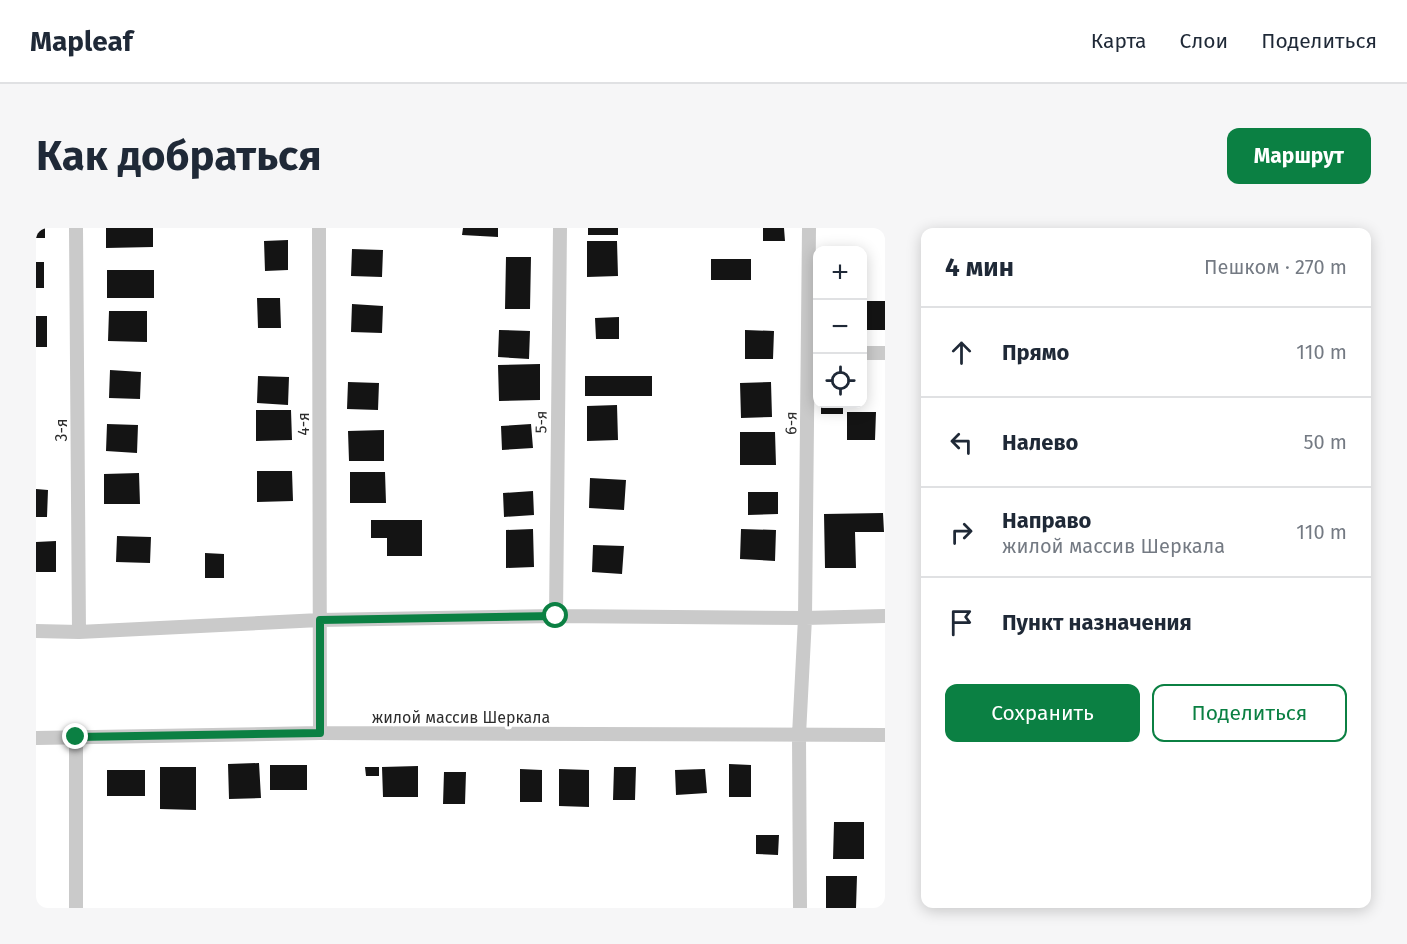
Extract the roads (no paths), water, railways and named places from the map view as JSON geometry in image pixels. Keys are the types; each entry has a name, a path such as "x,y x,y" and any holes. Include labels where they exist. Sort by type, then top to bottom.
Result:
{"street":[{"name":"3-я","path":"76,228 79,632"},
{"name":"4-я","path":"319,228 320,733"},
{"name":"5-я","path":"556,616 560,228"},
{"name":"6-я","path":"800,908 799,735 813,354 809,228"},
{"path":"867,353 885,353"},
{"path":"36,631 79,632 320,620 556,616 805,618 885,616"},
{"name":"жилой массив Шеркала","path":"36,738 320,733 885,735"},
{"path":"76,737 76,908"}]}
